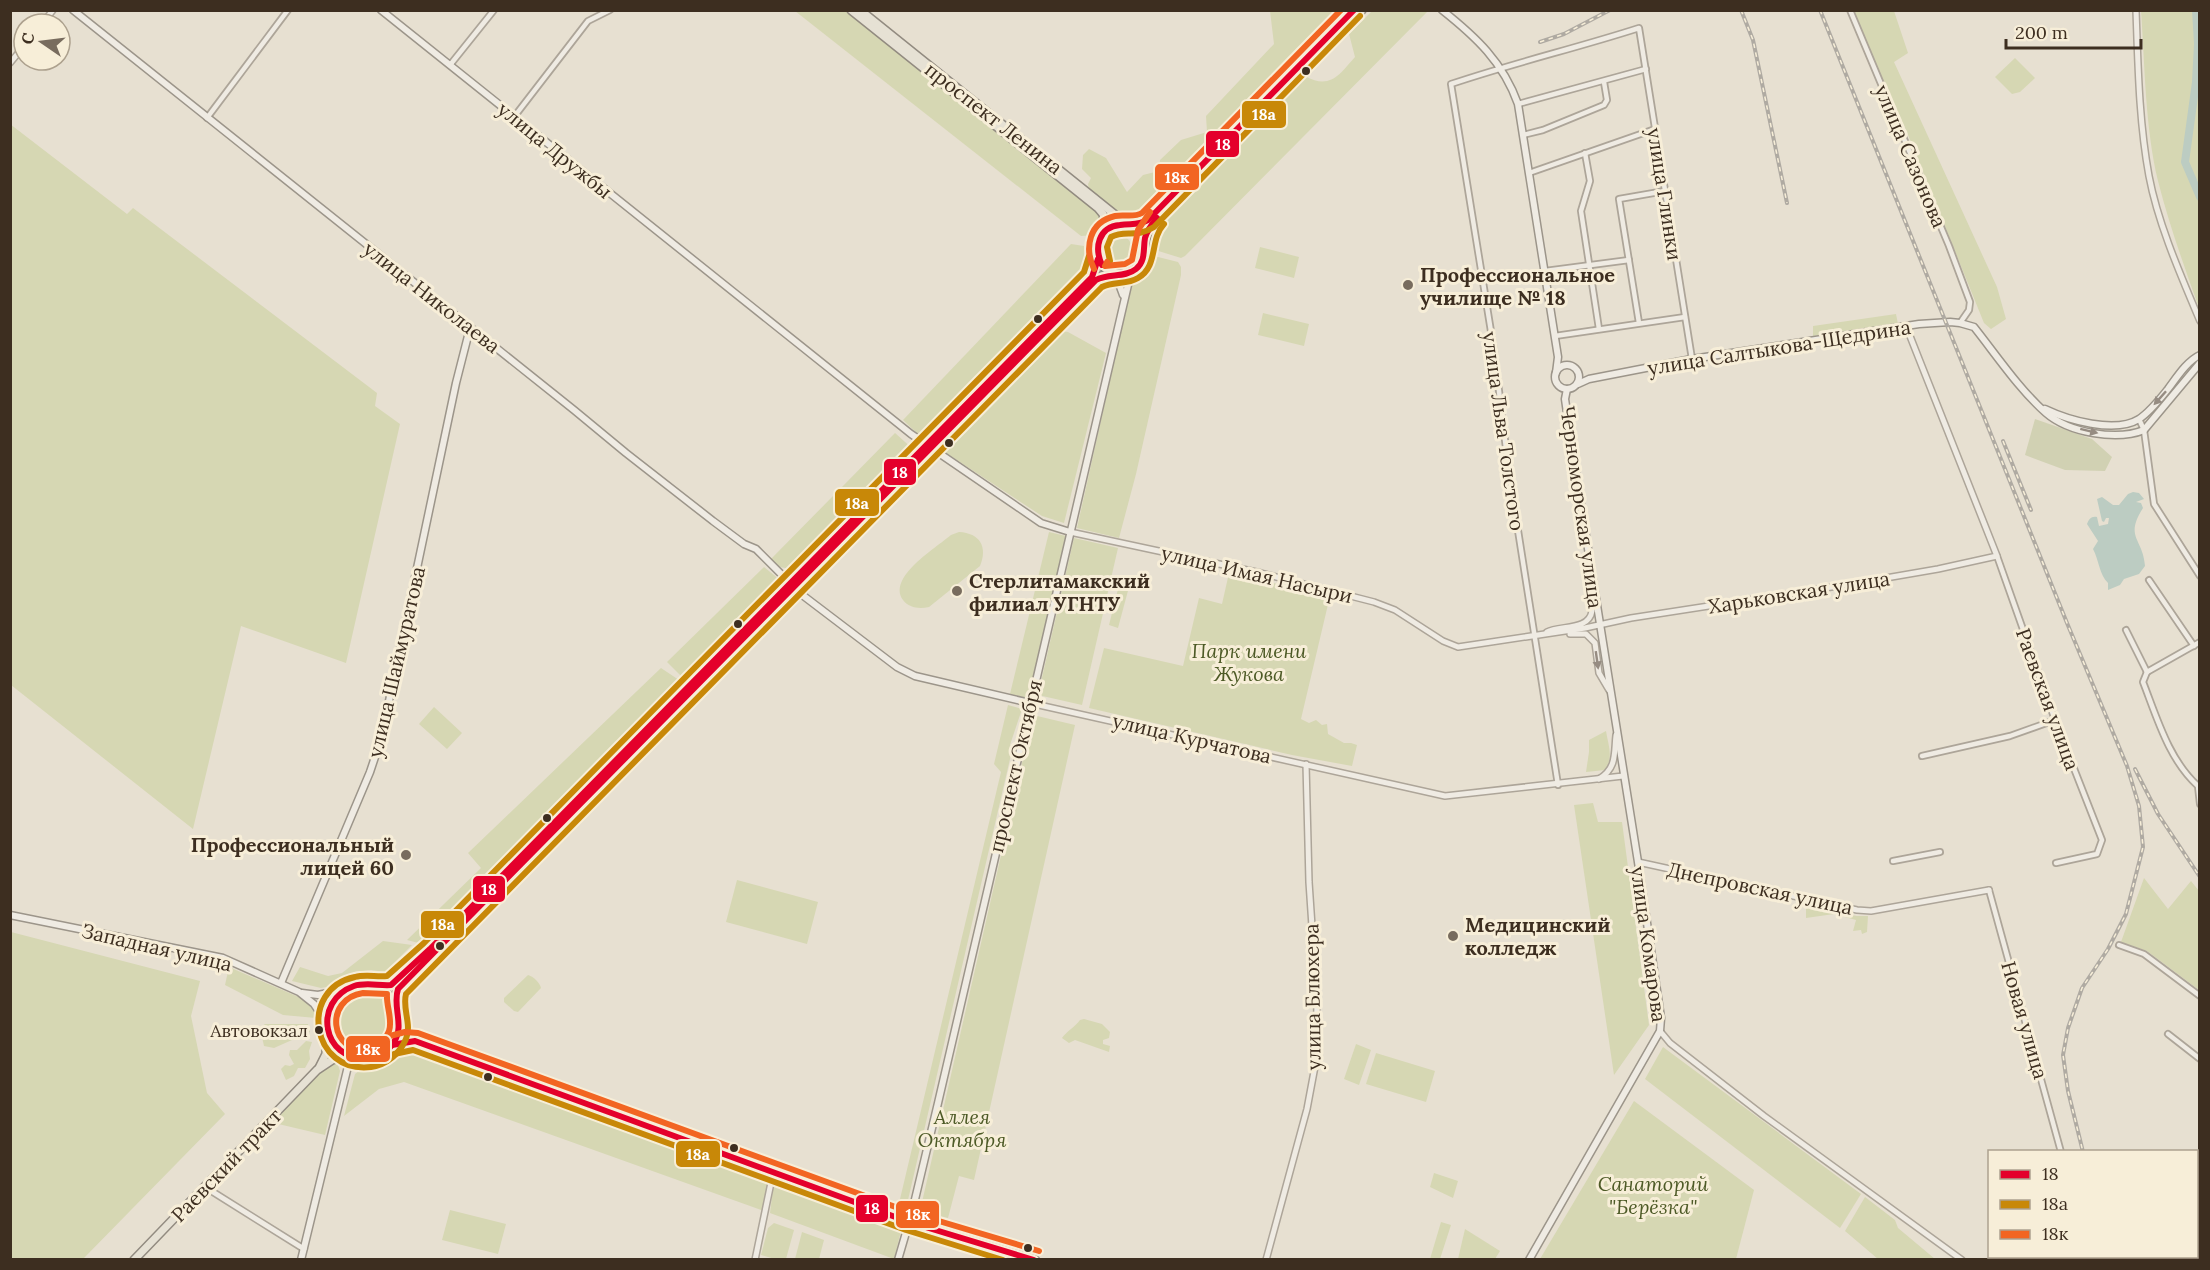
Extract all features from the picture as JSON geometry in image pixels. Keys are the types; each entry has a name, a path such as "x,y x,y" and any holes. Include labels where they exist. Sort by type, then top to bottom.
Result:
{"main road":[{"name":"улица Николаева","path":"73,10 713,521 744,544 756,549 792,586"},
{"name":"улица Дружбы","path":"381,10 929,447"},
{"name":"проспект Ленина","path":"851,10 1098,208 1103,214 1106,230"},
{"name":"проспект Ленина","path":"860,10 1131,226"},
{"path":"1144,242 1155,217 1354,10"},
{"path":"929,447 1092,277 1098,259 1097,242 1106,230 1118,225 1131,226 1155,217 1362,10"},
{"path":"1442,10 1478,40 1501,68 1518,104 1558,357 1557,384 1565,399"},
{"path":"396,1005 398,988 1096,280 1101,276 1131,272 1138,268 1145,256 1144,242 1141,235 1131,226"},
{"path":"1098,259 1101,265 1114,273 1123,298"},
{"name":"проспект Октября","path":"898,1260 938,1103 1123,298 1131,272"},
{"path":"1960,323 1974,327 2039,406 2055,419 2096,434 2115,435 2144,430 2152,423 2189,368"},
{"name":"улица Салтыкова-Щедрина","path":"1578,384 1589,379 1692,360 1906,326 1960,323"},
{"name":"улица Шаймуратова","path":"281,983 370,772 381,739 456,383 470,328"},
{"path":"1558,357 1589,379"},
{"path":"2039,406 2064,417 2097,424 2125,424 2139,419 2199,357"},
{"path":"1556,372 1568,365"},
{"path":"1557,384 1568,389 1578,384 1579,374"},
{"name":"Черноморская улица","path":"1568,389 1565,399 1600,625"},
{"name":"улица Имая Насыри","path":"929,447 1041,523 1071,532"},
{"path":"401,1020 400,1030 392,1045 385,1052 361,1060 348,1057 332,1042 327,1032 326,1022 330,1004 343,990 359,984 378,987 391,985 430,949 792,586"},
{"name":"улица Курчатова","path":"792,586 905,672 1030,703"},
{"name":"улица Комарова","path":"1600,625 1638,862 1661,1018 1660,1031"},
{"name":"Западная улица","path":"10,915 228,960 299,992 314,1004 326,1022"},
{"path":"378,987 391,996 404,1030 415,1041"},
{"name":"Западная улица","path":"299,992 318,995 343,990"},
{"path":"1529,1260 1660,1031"},
{"name":"Раевский тракт","path":"317,1070 326,1054 327,1032"},
{"path":"392,1045 415,1041 909,1222 1036,1260"},
{"path":"301,1260 348,1057"},
{"name":"Раевский тракт","path":"134,1260 317,1070 332,1060 348,1057"}],"street":[{"path":"207,118 288,10"},
{"path":"450,65 494,10"},
{"path":"514,117 588,21 610,10"},
{"name":"улица Сазонова","path":"1850,10 1949,246 1970,302 1968,314 1960,323"},
{"path":"2136,10 2139,78 2150,178 2168,239 2199,321"},
{"name":"улица Глинки","path":"1501,68 1639,28 1692,360"},
{"name":"улица Льва Толстого","path":"1501,68 1451,84 1494,350 1509,473 1558,785"},
{"path":"1518,104 1646,69"},
{"path":"1523,135 1543,130 1604,105 1608,100 1604,82"},
{"path":"1529,173 1655,129"},
{"path":"1585,153 1590,181 1581,211 1599,329"},
{"path":"1639,323 1619,199 1665,191"},
{"path":"1545,271 1629,260"},
{"path":"1555,336 1684,316"},
{"path":"1906,326 1997,556"},
{"path":"2139,419 2144,430 2154,504 2198,573"},
{"name":"улица Имая Насыри","path":"1071,532 1261,573 1374,602 1395,610 1438,639 1454,646 1600,625"},
{"name":"Харьковская улица","path":"1600,625 1631,618 1883,579 1997,556"},
{"name":"Раевская улица","path":"1997,556 2055,720 2102,840 2097,854 2056,863"},
{"path":"1542,635 1551,630 1580,625 1589,619 1593,610 1591,573"},
{"path":"2149,579 2194,646"},
{"path":"2126,630 2147,672"},
{"path":"1542,635 1582,633 1589,636 1595,643 1599,673 1609,690"},
{"path":"2199,642 2147,672 2143,682 2167,744 2190,779 2199,786 2199,804"},
{"name":"улица Курчатова","path":"1030,703 1445,796 1623,777"},
{"path":"1922,756 2010,736 2055,720"},
{"path":"1596,780 1609,772 1612,766 1616,733"},
{"name":"улица Блюхера","path":"1266,1260 1308,1108 1316,1061 1317,1000 1309,882 1304,772 1306,764"},
{"path":"1893,861 1940,852"},
{"name":"Днепровская улица","path":"1638,862 1857,910 1871,911 1989,890"},
{"name":"Новая улица","path":"1989,890 2060,1150"},
{"path":"2119,945 2144,954 2199,996"},
{"name":"улица Комарова","path":"1660,1031 1670,1043 1764,1116 1962,1260"},
{"path":"2168,1034 2199,1059"},
{"path":"755,1260 773,1173"},
{"path":"205,1187 304,1249"}],"green space":[{"path":"795,11 848,11 1098,213 1103,222 1095,235 1081,236"},
{"path":"1270,11 1345,11 1143,217 1134,222 1127,219 1089,190 1088,184 1091,178 1082,169 1083,155 1089,149 1106,158 1127,192 1143,175 1159,171 1160,160 1181,140 1207,132 1206,116 1274,44"},
{"path":"1372,11 1428,11 1185,256 1181,258 1152,249 1149,241 1156,222 1305,76 1314,80 1328,81 1344,70 1355,57 1349,34"},
{"path":"1856,11 1894,11 1908,53 1894,62 1997,287 2006,319 1991,329 1984,323 1906,130 1852,14"},
{"path":"2141,11 2199,11 2199,308 2158,181 2150,139"},
{"path":"2015,58 2035,78 2020,92 2012,94 1995,77"},
{"path":"10,124 127,214 133,208 377,393 375,406 400,424 346,663 241,626 193,829 11,685"},
{"path":"1118,235 1128,239 1132,249 1128,259 1118,263 1108,259 1104,249 1108,239"},
{"path":"1071,244 1084,246 1089,267 1083,276 922,438 903,420"},
{"path":"1260,247 1299,257 1294,278 1255,268"},
{"path":"1150,255 1178,262 1181,275 1136,474 1119,538 1077,528 1133,277"},
{"path":"1263,313 1309,324 1304,346 1258,335"},
{"path":"1896,314 1898,324 1813,336 1813,326"},
{"path":"1056,330 1068,332 1106,353 1064,523 1042,516 937,447"},
{"path":"2035,419 2092,439 2112,457 2105,471 2065,470 2025,455"},
{"path":"895,433 914,450 860,505 841,488"},
{"path":"833,496 851,514 795,570 780,567 771,559"},
{"path":"959,532 972,535 980,542 983,553 980,566 929,607 918,608 908,605 903,600 900,591 907,573 935,547"},
{"path":"1049,532 1066,536 1028,698 1010,694"},
{"path":"1074,538 1118,548 1082,705 1038,695"},
{"path":"764,567 780,580 780,584 689,678 681,676 667,662"},
{"name":"Парк имени Жукова","path":"1229,573 1330,596 1301,719 1309,723 1316,720 1322,725 1327,724 1328,734 1344,743 1357,745 1352,766 1292,755 1089,708 1104,648 1183,666 1199,598 1222,604"},
{"path":"1119,585 1129,587 1118,628 1109,625"},
{"path":"661,668 682,684 426,945 407,940 481,868 468,853"},
{"path":"1008,705 1022,709 1010,745 1013,746 905,1213 896,1216 1001,772 994,764"},
{"path":"434,707 462,733 447,749 419,724"},
{"name":"Аллея Октября","path":"1033,715 1075,725 974,1180 959,1176 948,1218 920,1211"},
{"path":"1606,731 1610,751 1608,765 1605,770 1586,772 1589,740"},
{"path":"1593,803 1598,822 1622,822 1649,1025 1614,1075 1574,805"},
{"path":"2144,878 2168,909 2191,881 2199,891 2199,990 2147,951 2121,942"},
{"path":"737,880 818,902 807,944 726,922"},
{"path":"1806,906 1868,916 1867,932 1862,934 1861,930 1853,931 1856,920 1834,914 1806,918"},
{"path":"11,932 200,981 191,1016 207,1093 225,1114 83,1259 11,1259"},
{"path":"383,941 412,945 385,972 371,970 354,972 331,986 321,988 292,981 300,967 328,976 342,973"},
{"path":"229,967 301,998 314,1009 316,1018 283,1015 225,985"},
{"path":"528,975 536,980 541,988 518,1012 514,1011 504,1002 504,998"},
{"path":"363,989 376,991 386,999 394,1009 396,1022 394,1035 386,1045 376,1053 363,1055 350,1053 340,1045 332,1035 330,1022 332,1009 340,999 350,991"},
{"path":"1080,1020 1102,1024 1110,1032 1109,1038 1103,1040 1103,1044 1110,1046 1109,1052 1075,1040 1069,1043 1062,1038"},
{"path":"265,1024 308,1024 310,1032 274,1048 264,1046 260,1028"},
{"path":"306,1041 312,1042 309,1051 310,1059 305,1068 298,1068 294,1076 286,1080 281,1069 285,1065 294,1064 289,1055 290,1050 297,1050"},
{"path":"1356,1044 1371,1050 1359,1085 1344,1079"},
{"path":"1663,1047 1861,1194 1840,1228 1645,1079"},
{"path":"412,1048 769,1180 764,1211 404,1082 379,1089 344,1116 355,1074 363,1068 382,1063 401,1051"},
{"path":"1376,1053 1435,1071 1426,1102 1366,1084"},
{"path":"332,1063 338,1065 340,1071 325,1135 274,1123 320,1071"},
{"name":"Санаторий \"Берёзка\"","path":"1634,1101 1754,1190 1736,1259 1540,1259"},
{"path":"1434,1173 1458,1181 1453,1198 1430,1187"},
{"path":"774,1181 902,1227 894,1259 770,1213"},
{"path":"1865,1197 1895,1220 1898,1228 1935,1259 1878,1259 1845,1231"},
{"path":"450,1210 506,1224 498,1254 442,1240"},
{"path":"1441,1222 1451,1225 1440,1259 1430,1259"},
{"path":"774,1223 794,1230 786,1259 761,1255 768,1228"},
{"path":"1465,1229 1500,1251 1495,1259 1458,1259"},
{"path":"802,1232 824,1240 819,1259 795,1259"}],"shaded area":[{"path":"2139,493 2144,499 2136,502 2141,503 2143,508 2135,526 2135,532 2145,566 2139,574 2124,579 2120,585 2108,590 2108,583 2093,549 2098,541 2087,524 2090,518 2097,517 2099,526 2108,524 2109,518 2102,521 2097,499 2102,497 2113,505 2119,505 2128,494"}],"waterway":[{"path":"2196,10 2198,44 2196,82 2185,162 2200,197"}],"railway":[{"path":"1540,42 1564,34 1610,10"},
{"path":"1741,10 1753,40 1787,203"},
{"path":"1820,10 2127,766 2139,806 2143,847 2126,914 2108,949 2082,988 2068,1028 2063,1055 2068,1091 2083,1150"},
{"path":"2003,441 2031,510"},
{"path":"2135,769 2158,814 2200,877"}],"transit line":[{"name":"18к","path":"1094,269 1089,245 1094,230 1099,224 1115,216 1142,213 1341,10"},
{"name":"18","path":"1102,265 1098,245 1103,234 1113,227 1148,220 1354,10"},
{"name":"18а","path":"1110,261 1107,247 1111,237 1147,231 1154,227 1360,16"},
{"name":"18к","path":"1107,262 1105,266 1125,264 1132,260 1138,230 1150,212"},
{"name":"18","path":"1098,259 1092,277 430,949 391,985 359,985 341,994 332,1004 328,1016 328,1029 332,1040 340,1050 352,1056 371,1058 389,1049 397,1036 399,1023 396,1002 398,989 1096,280 1127,274 1139,266 1143,259 1146,235 1157,218"},
{"name":"18а","path":"1089,256 1084,272 424,943 387,976 355,977 337,985 325,997 319,1013 319,1029 325,1045 335,1058 351,1066 371,1067 388,1061 397,1053 408,1033 406,994 1102,287 1134,280 1145,273 1152,260 1159,230 1164,224"},
{"name":"18к","path":"363,993 387,994 390,1027 386,1037 378,1045 369,1049 356,1049 346,1044 339,1036 336,1026 337,1015 342,1005 350,997 363,993"},
{"name":"18к","path":"390,1036 405,1032 418,1033 912,1213 1039,1251"},
{"name":"18","path":"392,1045 415,1041 909,1222 1034,1260"},
{"name":"18а","path":"394,1054 413,1050 906,1230 1003,1260"}],"place":[{"name":"Профессиональное училище № 18","path":"1408,285"},
{"name":"Стерлитамакский филиал УГНТУ","path":"957,591"},
{"name":"Профессиональный лицей 60","path":"406,855"},
{"name":"Медицинский колледж","path":"1453,936"},
{"name":"Автовокзал","path":"319,1030"}]}
